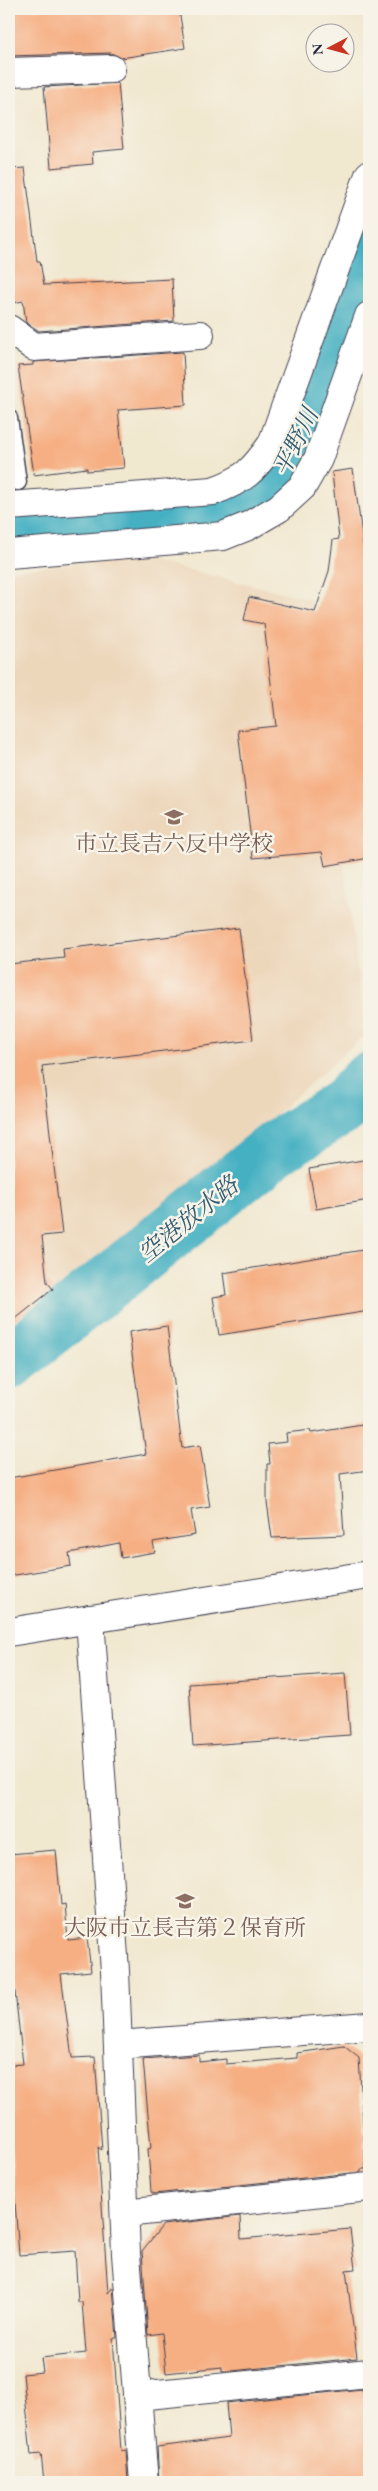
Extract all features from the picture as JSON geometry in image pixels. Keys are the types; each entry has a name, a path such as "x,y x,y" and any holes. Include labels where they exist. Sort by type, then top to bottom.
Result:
{"street":[{"path":"9,72 111,69"},
{"path":"13,494 213,491 237,483 256,466 272,444 369,175"},
{"path":"9,554 223,536 248,526 279,508 302,487 318,459 369,316"},
{"path":"9,329 34,347 200,335"},
{"path":"9,1632 369,1575"},
{"path":"90,1619 115,1971 124,2213 144,2482"},
{"path":"118,2045 369,2026"},
{"path":"124,2213 369,2187"},
{"path":"137,2396 369,2373"}],"lane":[{"path":"9,418 13,494"}],"shaded area":[{"name":"市立長吉六反中学校","path":"130,556 310,599 366,1034 199,1182 9,1336 9,571"}],"building":[{"path":"9,9 179,9 185,48 121,58 111,53 9,56"},
{"path":"118,83 124,149 92,152 93,164 51,168 44,87"},
{"path":"25,168 37,261 40,261 44,285 172,279 174,321 39,331 26,322 23,301 9,304 9,169"},
{"path":"183,352 186,405 118,410 124,468 87,471 87,468 34,475 18,366 33,365 33,362"},
{"path":"353,469 369,587 369,858 325,866 322,852 253,858 238,730 276,726 264,624 244,620 249,597 315,612 329,571 333,540 339,539 332,472"},
{"path":"239,928 253,1040 42,1066 62,1234 42,1236 47,1282 53,1289 9,1324 9,964 64,958 63,949"},
{"path":"369,1159 369,1200 316,1209 309,1169"},
{"path":"369,1249 369,1311 219,1335 213,1297 226,1295 223,1273"},
{"path":"167,1326 182,1448 200,1445 210,1507 191,1510 195,1535 153,1542 155,1552 121,1558 119,1543 69,1553 71,1566 9,1576 9,1478 146,1454 129,1332"},
{"path":"369,1424 369,1470 340,1474 344,1535 272,1538 267,1502 267,1464 270,1464 268,1444 287,1442 286,1433 310,1430 311,1433"},
{"path":"345,1673 350,1735 193,1746 189,1684"},
{"path":"56,1850 61,1905 65,1904 68,1940 87,1938 91,1971 61,1974 72,2058 95,2057 102,2150 98,2147 108,2293 113,2287 117,2338 113,2338 121,2451 126,2450 128,2482 44,2482 41,2454 31,2455 23,2374 43,2372 41,2358 86,2353 82,2302 78,2302 75,2251 19,2255 9,2123 9,2065 23,2064 9,1938 9,1854"},
{"path":"344,2046 359,2058 366,2169 361,2169 361,2172 154,2194 151,2192 148,2149 151,2148 143,2059 199,2055 199,2062 226,2059 226,2064 297,2058 297,2053"},
{"path":"240,2216 241,2239 350,2229 355,2269 346,2270 357,2358 222,2372 222,2367 166,2373 162,2333 148,2335 142,2251 163,2225"},
{"path":"362,2389 362,2392 369,2391 369,2482 159,2482 157,2447 229,2438 226,2403"}],"waterway":[{"name":"平野川","path":"9,533 217,517 249,507 281,479 301,443 369,253"},
{"name":"空港放水路","path":"9,1362 276,1148 344,1106 369,1080"}],"place":[{"name":"市立長吉六反中学校","path":"174,817"},
{"name":"大阪市立長吉第２保育所","path":"185,1901"}]}
